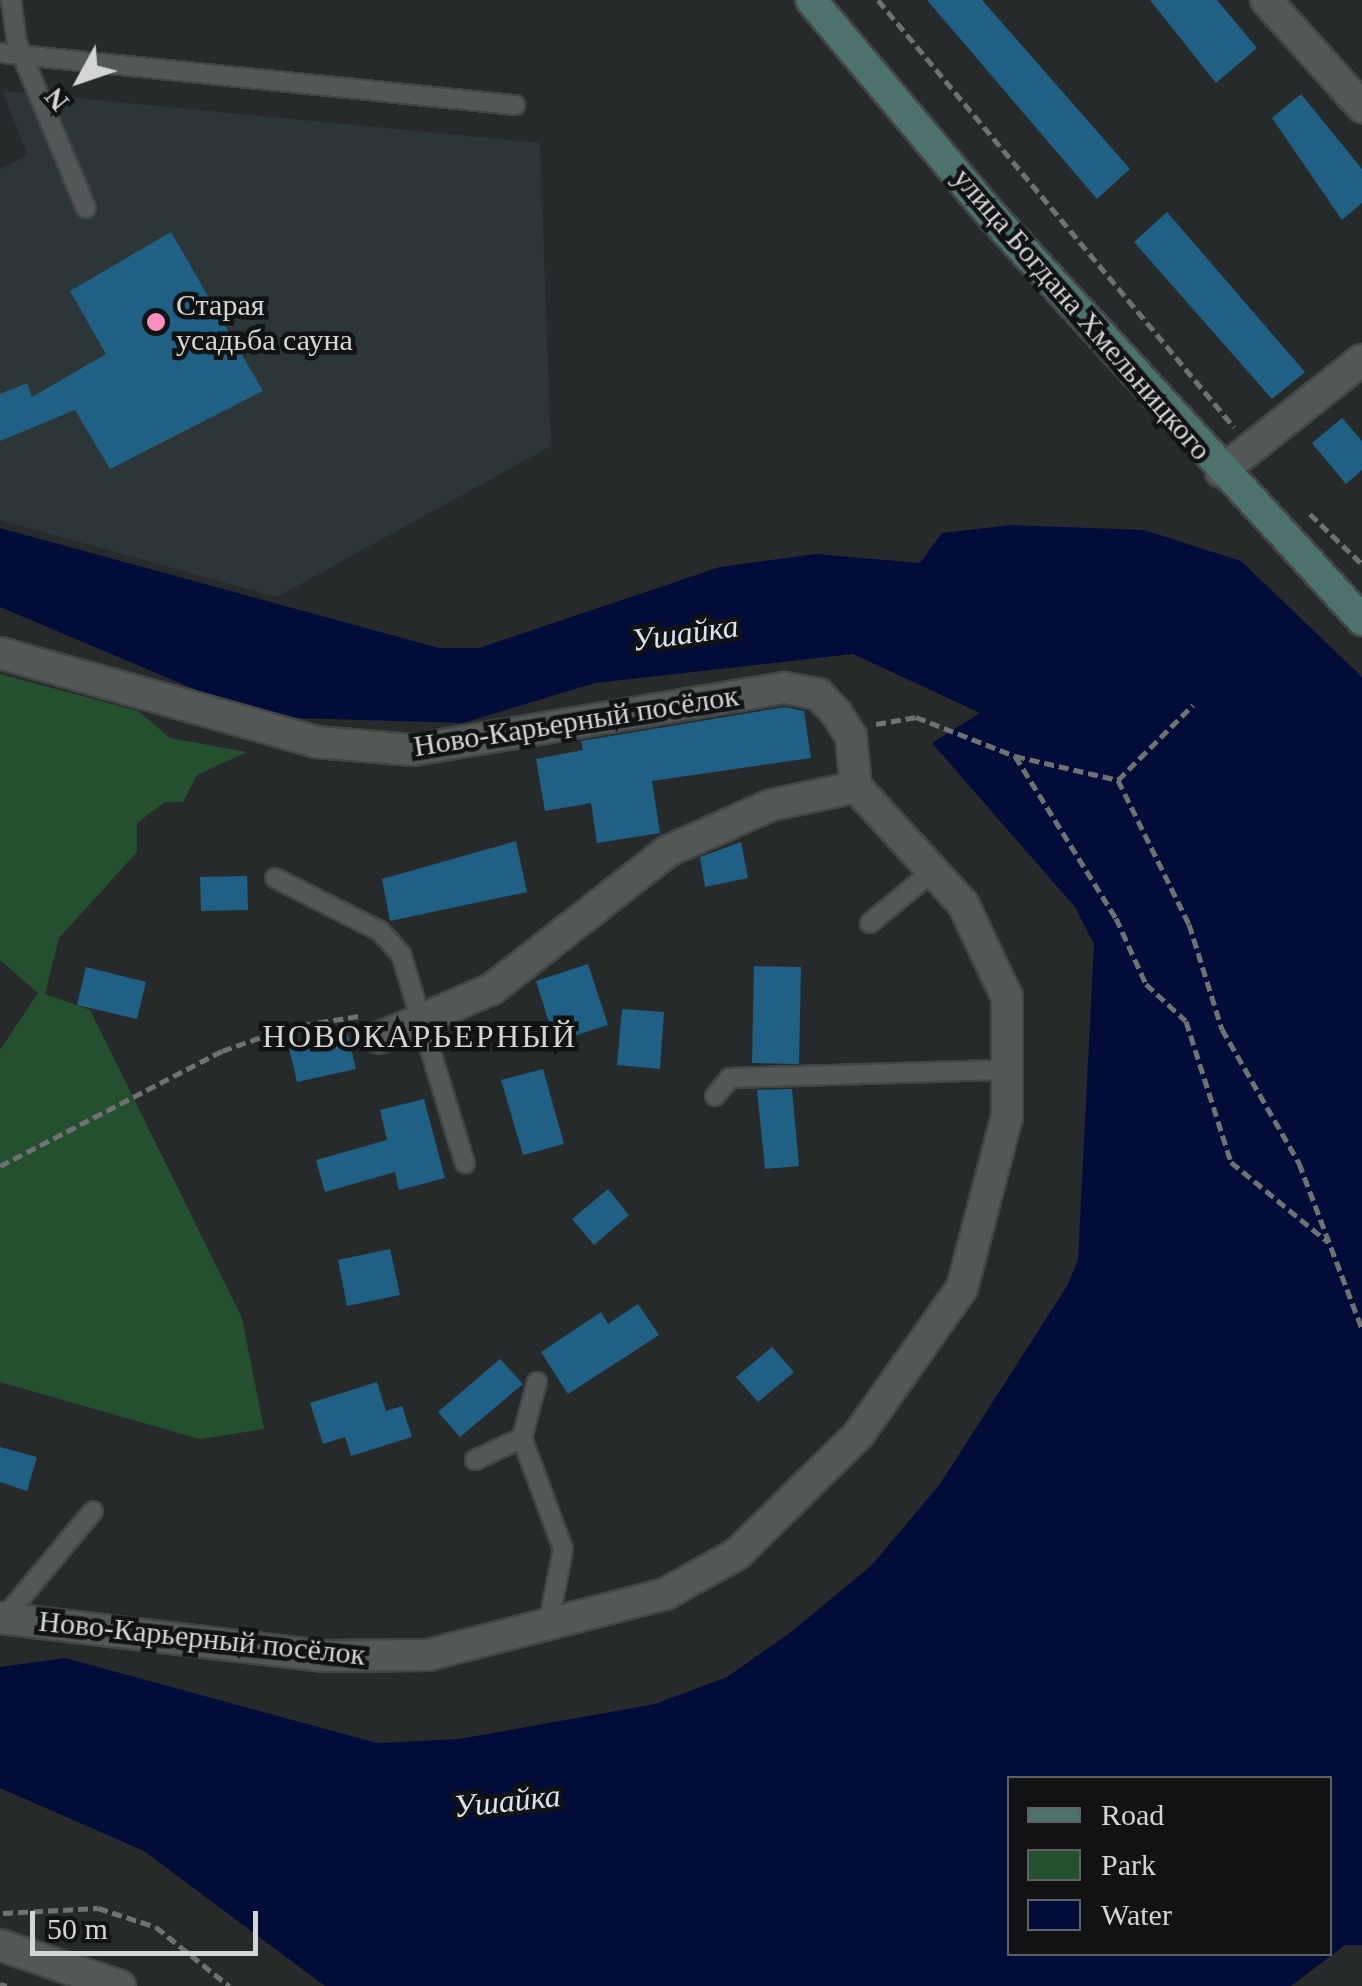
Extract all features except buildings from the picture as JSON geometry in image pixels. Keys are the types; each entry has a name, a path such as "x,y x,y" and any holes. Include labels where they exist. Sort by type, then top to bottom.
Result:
{"street":[{"name":"улица Богдана Хмельницкого","path":"811,0 1222,472 1362,620"},
{"path":"1266,0 1362,107"},
{"path":"1222,472 1362,360"},
{"name":"Ново-Карьерный посёлок","path":"0,653 316,742 412,750 785,688 818,694 851,736"},
{"path":"379,1038 425,1022 492,989 668,851 771,805 856,787 851,736"},
{"name":"Ново-Карьерный посёлок","path":"2,1618 324,1656 428,1655 666,1594 737,1554 859,1434 962,1288 1008,1117 1007,997 963,904 856,787"},
{"path":"0,1944 120,1986"}],"lane":[{"path":"12,0 22,56 86,208"},
{"path":"0,53 515,105"},
{"path":"870,923 932,872"},
{"path":"275,878 380,930 408,967 465,1163"},
{"path":"715,1096 730,1078 1007,1070"},
{"path":"537,1382 522,1438 563,1549 548,1627"},
{"path":"475,1460 522,1438"},
{"path":"2,1618 94,1510"}],"path":[{"path":"878,0 1252,448"},
{"path":"1294,500 1362,564"},
{"path":"1118,780 1193,705"},
{"path":"851,736 888,718 916,717 1015,756 1118,780"},
{"path":"1015,756 1116,918 1146,984 1186,1021 1231,1162 1330,1244"},
{"path":"1118,780 1189,924 1222,1028 1299,1163 1362,1329"},
{"path":"0,1166 289,1026 352,1015 371,1019 379,1038"},
{"path":"0,1914 98,1908 156,1926 229,1986"},
{"path":"0,1984 7,1986"}],"shaded area":[{"path":"3,91 540,143 551,446 277,597 0,520 0,169 27,155"}],"green space":[{"path":"0,674 138,711 170,738 247,752 197,775 183,802 165,802 137,823 137,852 59,938 45,994 90,1010 242,1318 264,1429 200,1439 0,1382 0,1050 38,993 0,960"}],"water":[{"name":"Ушайка","path":"1011,525 1144,530 1241,561 1362,677 1362,1945 1345,1945 1332,1955 1332,1776 1007,1776 1007,1956 1331,1956 1291,1986 325,1986 144,1851 0,1788 0,1667 65,1658 377,1743 459,1739 655,1704 727,1677 791,1632 871,1566 940,1484 1067,1286 1078,1260 1094,944 1075,907 932,743 980,713 853,654 595,683 463,723 296,718 220,700 0,607 0,528 439,648 479,648 720,567 816,554 920,563 942,533"}],"place":[{"name":"Старая усадьба сауна","path":"156,322"}],"district":[{"name":"НОВОКАРЬЕРНЫЙ","path":"420,1036"}]}
